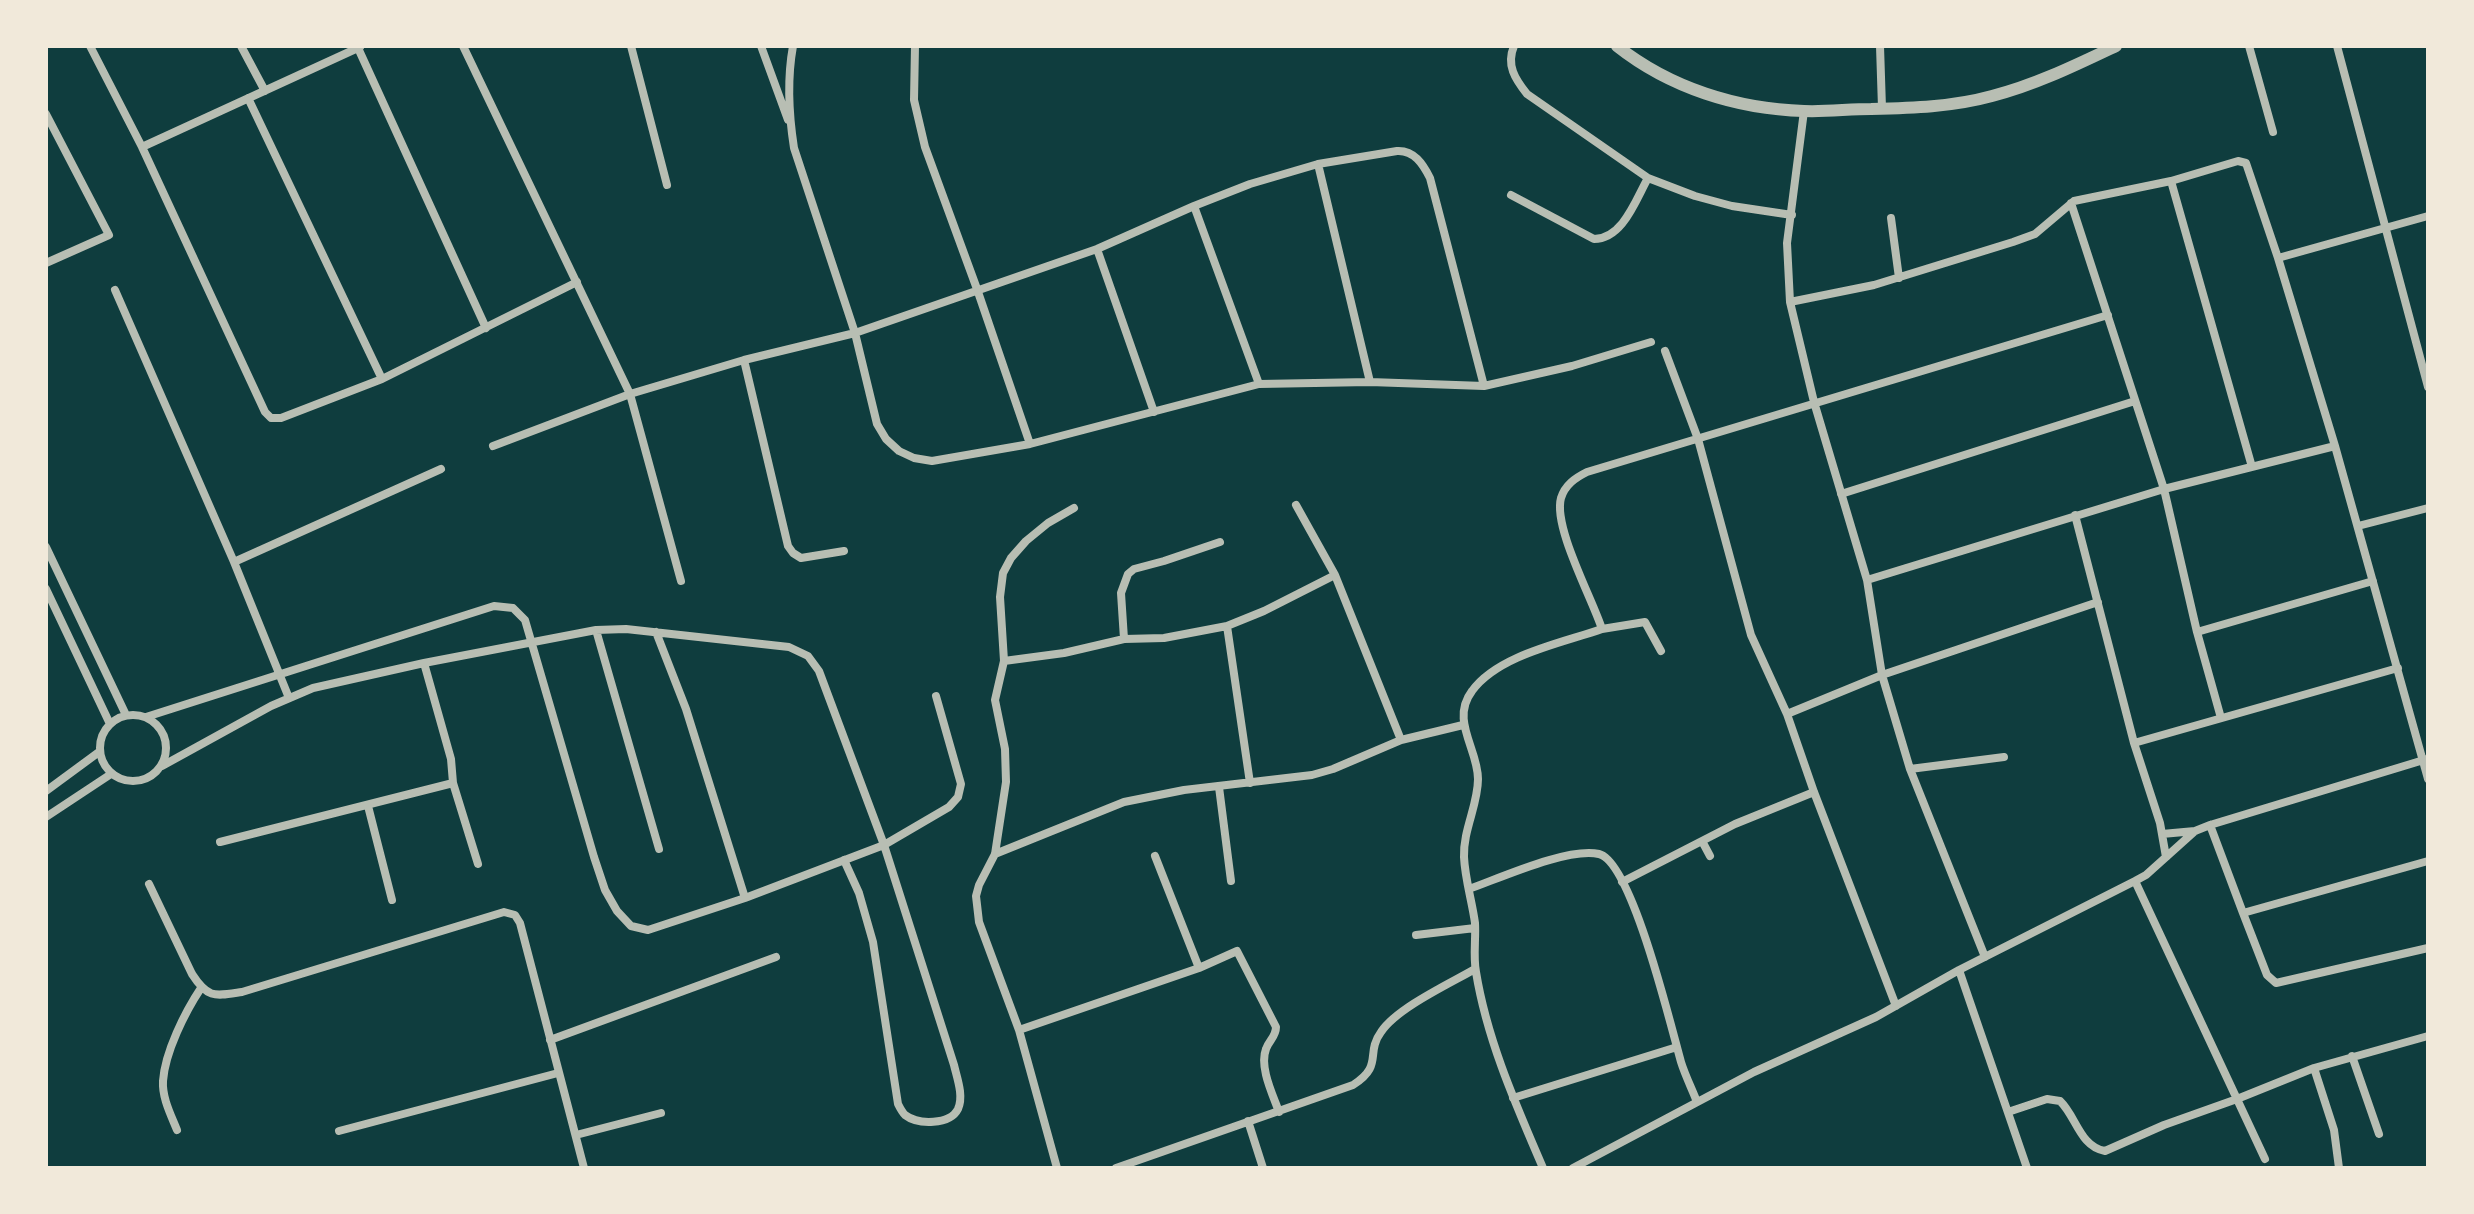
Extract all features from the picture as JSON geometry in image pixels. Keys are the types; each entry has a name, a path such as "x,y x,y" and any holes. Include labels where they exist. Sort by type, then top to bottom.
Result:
{"street":[{"path":"90,46 142,147 268,416 281,418 382,379 577,282"},
{"path":"241,46 265,91"},
{"path":"463,46 630,394 681,581"},
{"path":"631,46 667,185"},
{"path":"761,46 790,126 794,148 855,333 877,424 886,439 899,451 914,458 932,461 1030,444 1259,384 1370,382 1484,386 1572,366 1651,342"},
{"path":"790,126 790,60 793,46"},
{"path":"915,46 916,115 925,147 1030,444"},
{"path":"1514,46 1511,65 1527,94 1648,178 1732,206 1792,215"},
{"path":"1617,46 1655,73 1689,89 1746,104 1804,111 1937,107 1988,97 2023,87 2116,46"},
{"path":"1880,46 1882,108"},
{"path":"2249,46 2273,132"},
{"path":"2337,46 2428,387"},
{"path":"142,147 360,47 486,328"},
{"path":"248,98 382,379"},
{"path":"1804,111 1787,243 1790,302 1814,402 1867,580 1882,675 1910,769 1985,957"},
{"path":"46,114 109,235 46,263"},
{"path":"493,446 630,394 744,360 855,333 1097,249 1250,184 1318,164 1405,151 1418,159 1430,178 1484,386"},
{"path":"1790,302 1899,278 2035,234 2071,203 2171,181 2238,161 2246,163 2335,446 2426,760 2428,779"},
{"path":"1318,164 1370,382"},
{"path":"1511,195 1594,239 1602,239 1610,236 1625,219 1648,178"},
{"path":"2171,181 2252,467"},
{"path":"2071,203 2164,489 2197,632 2221,718"},
{"path":"1194,206 1259,384"},
{"path":"2278,258 2428,216"},
{"path":"1891,218 1899,278"},
{"path":"1097,249 1154,412"},
{"path":"115,290 234,562 289,698"},
{"path":"1602,629 1561,522 1562,495 1568,485 1587,472 2108,315"},
{"path":"1665,351 1698,439 1751,635 1787,714 1896,1006"},
{"path":"744,360 788,546 801,558 844,551"},
{"path":"1841,494 2135,401"},
{"path":"1867,580 2164,489 2335,446"},
{"path":"234,562 441,469"},
{"path":"1296,505 1335,575 1401,740"},
{"path":"1057,1168 1019,1030 976,908 979,885 995,854 1006,782 1005,749 995,700 1004,661 1000,597 1003,573 1026,541 1074,508"},
{"path":"2358,526 2428,508"},
{"path":"2075,515 2166,857"},
{"path":"1124,639 1121,593 1128,574 1134,569 1220,542"},
{"path":"46,547 126,715"},
{"path":"1004,661 1064,653 1124,639 1164,638 1227,626 1335,575"},
{"path":"2197,632 2373,581"},
{"path":"46,589 110,724"},
{"path":"1787,714 1882,675 2098,602"},
{"path":"844,860 869,923 898,1104 904,1114 913,1119 945,1121 959,1107 959,1083 884,845 819,671 808,656 789,647 626,629 596,630 531,642 424,663 339,681 289,698 162,766 150,777 135,782 118,779 111,774 101,760 101,736 110,724 126,715 146,717 494,606 503,606 519,612 525,620 531,642 594,857 605,890 617,911 631,926 648,930 745,898 844,860 884,845 949,807 958,797 961,784 936,696"},
{"path":"1543,1168 1493,1043 1475,969 1475,928 1464,847 1478,776 1463,725 1470,693 1512,660 1602,629 1645,622 1661,651"},
{"path":"1227,626 1250,783"},
{"path":"596,630 659,849"},
{"path":"656,632 686,709 745,898"},
{"path":"424,663 451,759 453,783 478,864"},
{"path":"2134,743 2398,668"},
{"path":"146,717 158,726 165,738 166,752 162,766"},
{"path":"995,854 1124,802 1184,790 1323,772 1401,740 1463,725"},
{"path":"46,791 99,752"},
{"path":"1910,769 2004,757"},
{"path":"2162,834 2195,831 2426,760"},
{"path":"46,817 111,774"},
{"path":"220,842 453,783"},
{"path":"1219,787 1231,881"},
{"path":"1622,882 1735,824 1814,792"},
{"path":"368,806 392,900"},
{"path":"2210,825 2267,975 2276,983 2428,948"},
{"path":"1573,1168 1754,1072 1896,1006 1959,970 2135,881 2195,831"},
{"path":"1702,841 1710,856"},
{"path":"1469,889 1558,858 1591,853 1606,857 1622,882 1643,932 1677,1047 1697,1102"},
{"path":"1155,856 1199,968"},
{"path":"2243,913 2428,861"},
{"path":"2135,881 2265,1159"},
{"path":"149,884 192,974 201,988 213,995 242,992 511,912 520,923 584,1168"},
{"path":"1416,935 1475,928"},
{"path":"1019,1030 1199,968 1237,951 1276,1027 1264,1059 1279,1112"},
{"path":"550,1040 776,957"},
{"path":"1119,1168 1353,1085 1372,1068 1376,1042 1383,1029 1419,1001 1475,969"},
{"path":"1959,970 2027,1168"},
{"path":"177,1130 163,1081 185,1012 201,988"},
{"path":"2008,1112 2047,1099 2060,1101 2086,1140 2093,1147 2105,1151 2314,1068 2428,1036"},
{"path":"1513,1098 1677,1047"},
{"path":"2352,1056 2379,1134"},
{"path":"2314,1068 2334,1130 2339,1168"},
{"path":"339,1131 558,1073"},
{"path":"576,1135 661,1113"},
{"path":"1248,1121 1263,1168"}]}
